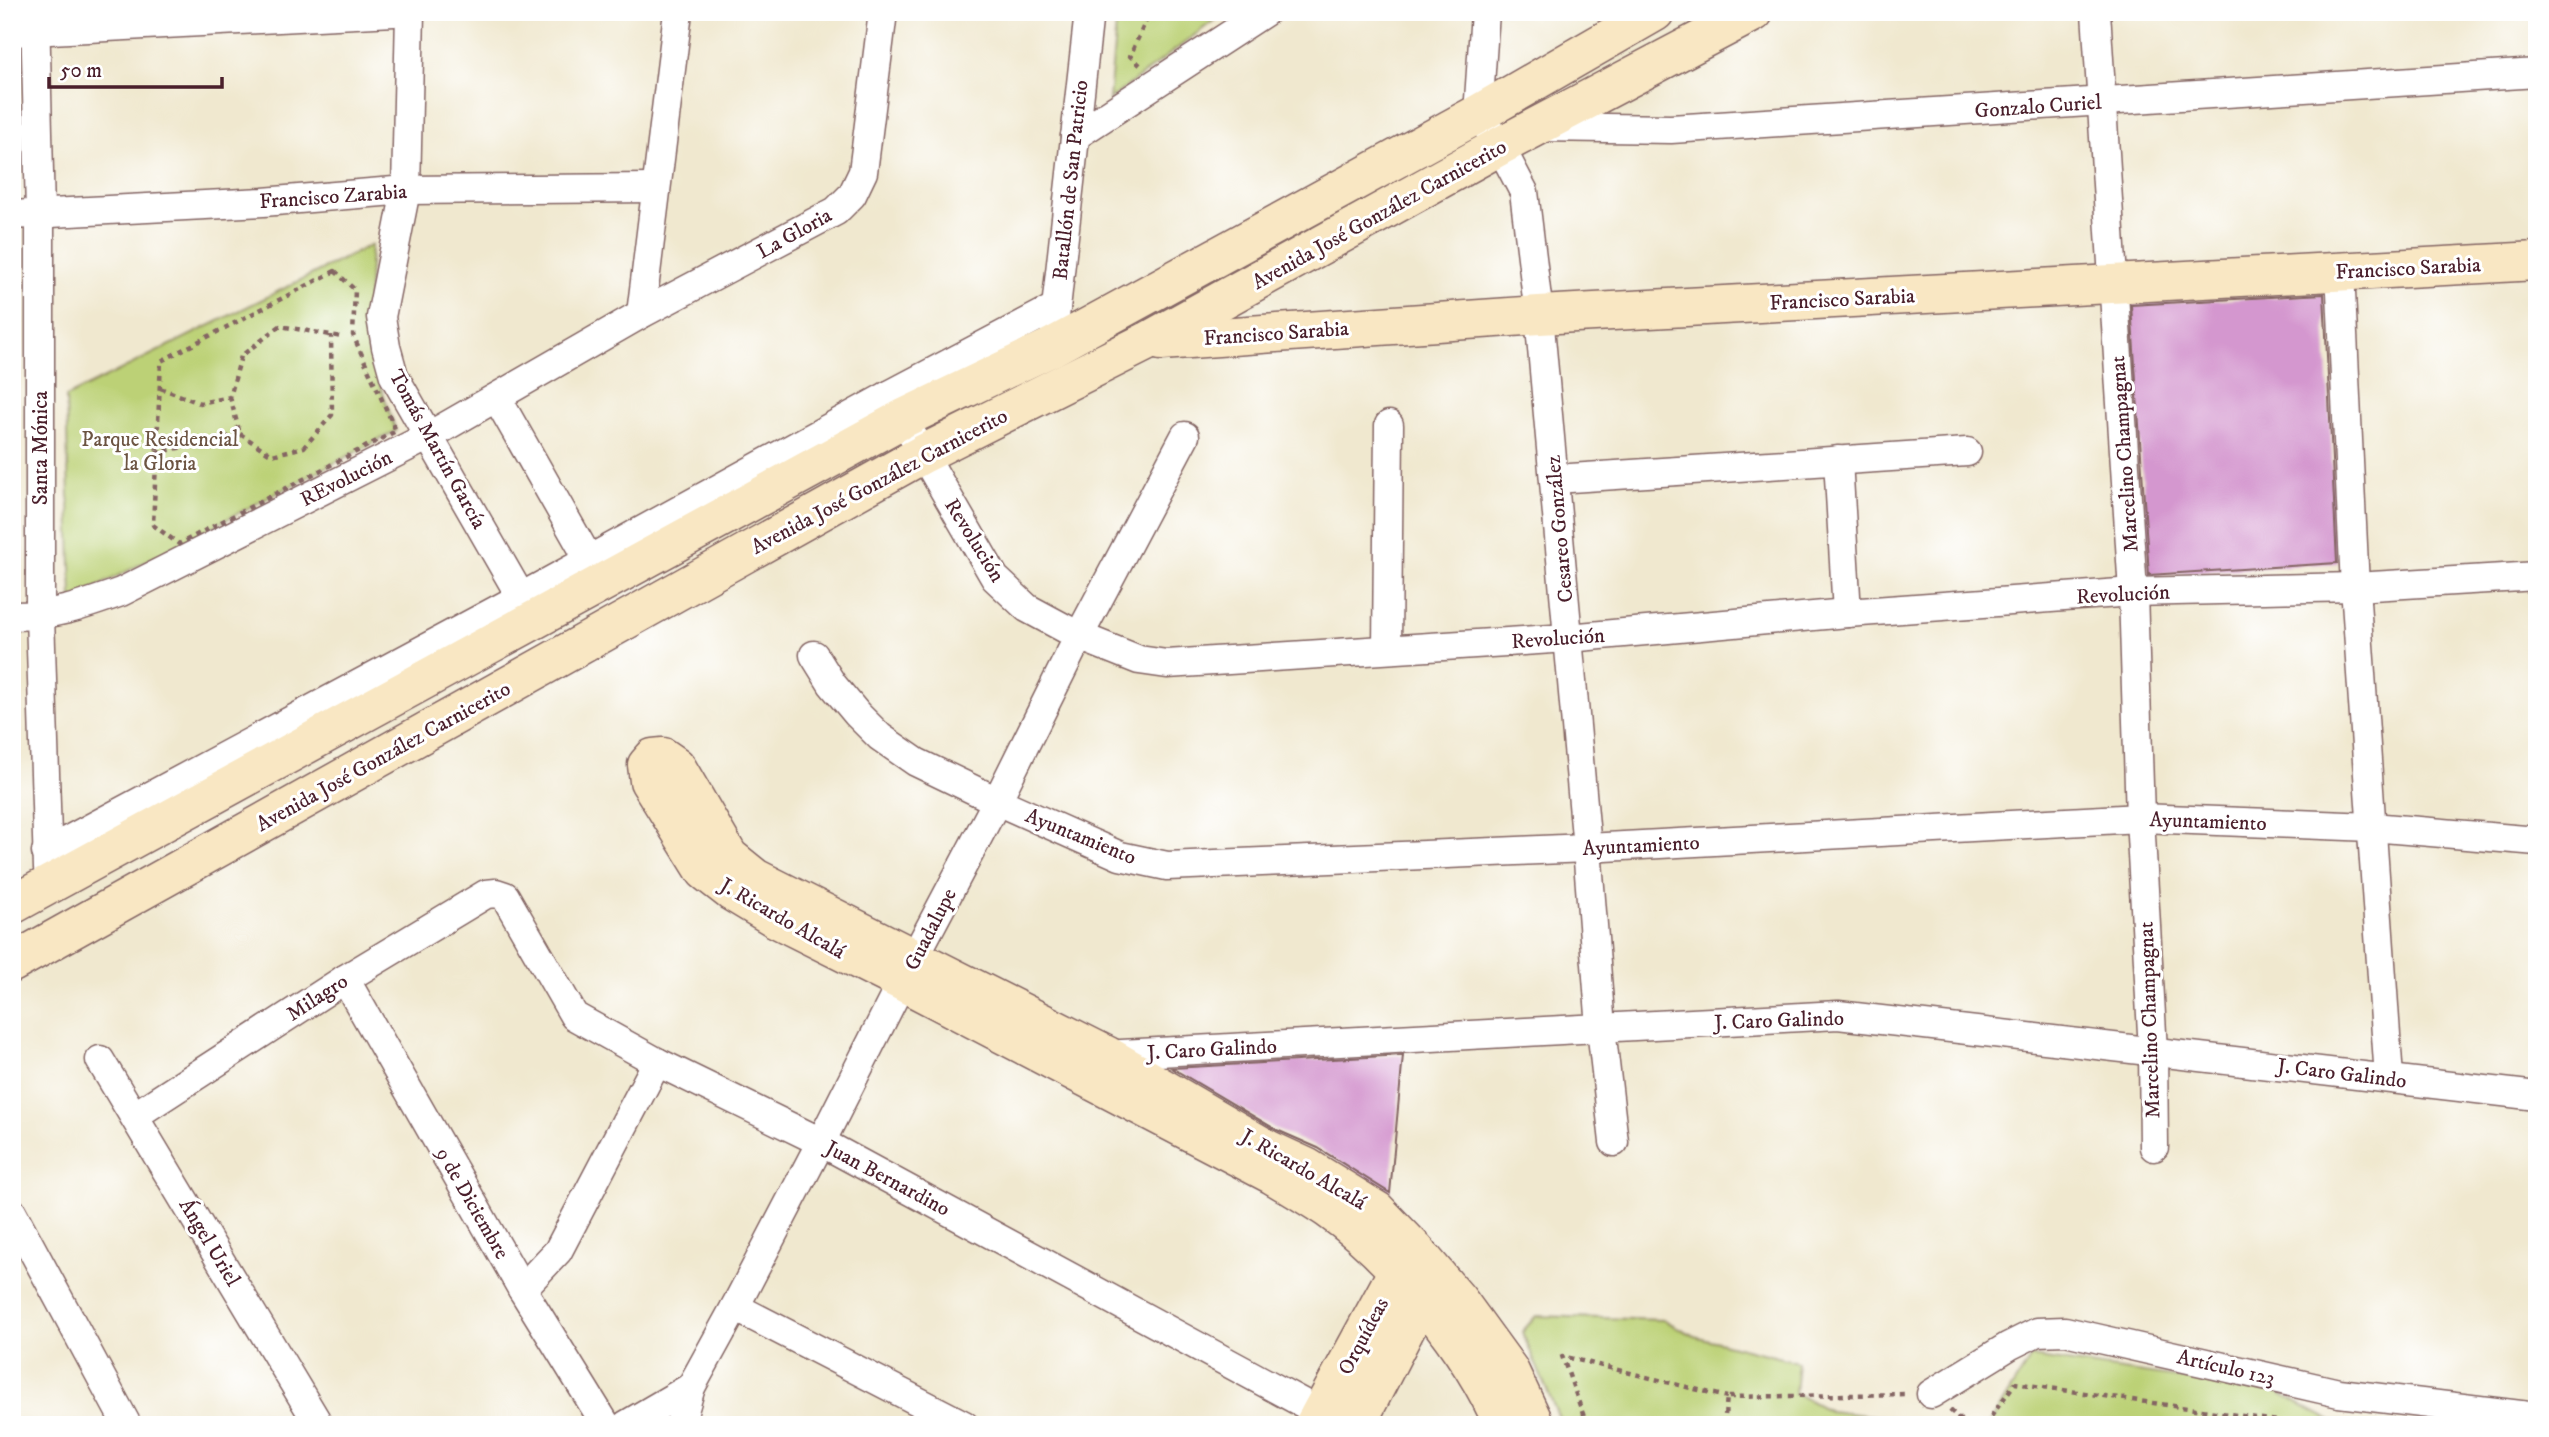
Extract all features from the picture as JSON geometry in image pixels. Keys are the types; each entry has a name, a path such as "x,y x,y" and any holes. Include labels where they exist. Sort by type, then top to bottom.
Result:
{"street":[{"path":"28,25 394,12"},
{"name":"Tomás Martín García","path":"410,12 406,190 381,317 386,347 394,376 429,436 519,613"},
{"path":"641,314 678,12"},
{"name":"La Gloria","path":"641,314 836,211 852,195 863,172 883,12"},
{"name":"Batallón de San Patricio","path":"1052,347 1089,12"},
{"path":"1075,136 1265,12"},
{"path":"1478,114 1485,12"},
{"name":"Avenida José González Carnicerito","path":"12,905 48,868 897,406 1052,347 1478,114 1655,12"},
{"name":"Avenida José González Carnicerito","path":"12,963 923,454 1148,341 1500,146 1754,12"},
{"name":"Marcelino Champagnat","path":"2095,12 2133,592 2154,1147"},
{"name":"Santa Mónica","path":"28,25 40,213 40,616 48,868"},
{"name":"Gonzalo Curiel","path":"1540,127 1671,129 2537,73"},
{"name":"Cesareo González","path":"1478,114 1500,146 1524,192 1555,479 1601,1028 1614,1142"},
{"name":"Francisco Zarabia","path":"12,215 263,202 406,190 655,188"},
{"name":"Francisco Sarabia","path":"1148,341 1539,316 2537,261"},
{"path":"2340,271 2356,587 2389,1078"},
{"path":"519,613 588,558 897,406 1056,307"},
{"name":"REvolución","path":"12,616 40,616 74,610 121,592 429,436 641,314"},
{"path":"497,398 588,558"},
{"name":"Revolución","path":"897,406 995,578 1027,608 1079,636 1139,660 1167,664 1568,638 1847,613 2133,592 2356,587 2537,576"},
{"path":"1387,649 1389,425"},
{"name":"Guadalupe","path":"680,1425 691,1387 821,1142 1079,636 1185,436"},
{"path":"1555,479 1967,452"},
{"path":"1838,460 1847,613"},
{"name":"Ayuntamiento","path":"814,655 832,684 857,714 880,737 916,762 1120,856 1167,866 1587,848 2140,818 2372,827 2537,841"},
{"name":"J. Ricardo Alcalá","path":"1503,1425 1495,1406 1418,1274 1377,1210 1106,1055 908,970 775,918 732,892 705,871 649,781 648,765 653,758 663,757 676,766 729,857 755,878 908,970 1059,1062 1273,1175 1329,1209 1358,1234 1418,1274 1458,1300 1509,1370 1535,1425"},
{"name":"Milagro","path":"134,1116 345,979 486,894 505,896"},
{"name":"Juan Bernardino","path":"505,896 574,1016 657,1062 821,1142 1330,1421"},
{"name":"9 de Diciembre","path":"345,979 522,1289 606,1425"},
{"name":"J. Caro Galindo","path":"1059,1062 1106,1055 1838,1015 2537,1097"},
{"name":"Ángel Uriel","path":"100,1060 319,1425"},
{"path":"522,1289 558,1251 657,1062"},
{"path":"12,1212 127,1425"},
{"name":"Orquídeas","path":"1330,1421 1418,1274"},
{"path":"735,1307 964,1425"},
{"name":"Artículo 123","path":"1931,1394 2037,1332 2065,1331 2339,1393 2537,1417"},
{"path":"626,1425 691,1387"}],"path":[{"path":"1147,71 1130,56 1150,12"},
{"path":"335,271 355,290 353,335 396,431 179,544 153,525 156,453 161,361 335,271"},
{"path":"331,335 332,415 304,447 272,456 240,435 230,397 241,356 280,326 331,335 342,337"},
{"path":"160,388 200,403 230,397"},
{"path":"156,453 240,435"},
{"path":"1587,1425 1562,1356 1727,1397 1931,1394 1966,1425"},
{"path":"1985,1425 2015,1383 2284,1422 2284,1425"},
{"path":"1724,1425 1727,1397"}],"green space":[{"path":"1117,12 1225,12 1109,100"},
{"name":"Parque Residencial la Gloria","path":"371,245 366,344 396,431 72,600 66,397"},
{"path":"1536,1316 1664,1320 1694,1336 1798,1362 1795,1393 1829,1411 1957,1425 1562,1425 1522,1332"},
{"path":"2031,1357 2277,1392 2333,1422 2368,1425 1989,1425"}],"building":[{"path":"2324,294 2337,563 2149,575 2131,305"},
{"path":"1403,1055 1390,1193 1318,1148 1277,1130 1172,1068"}]}
